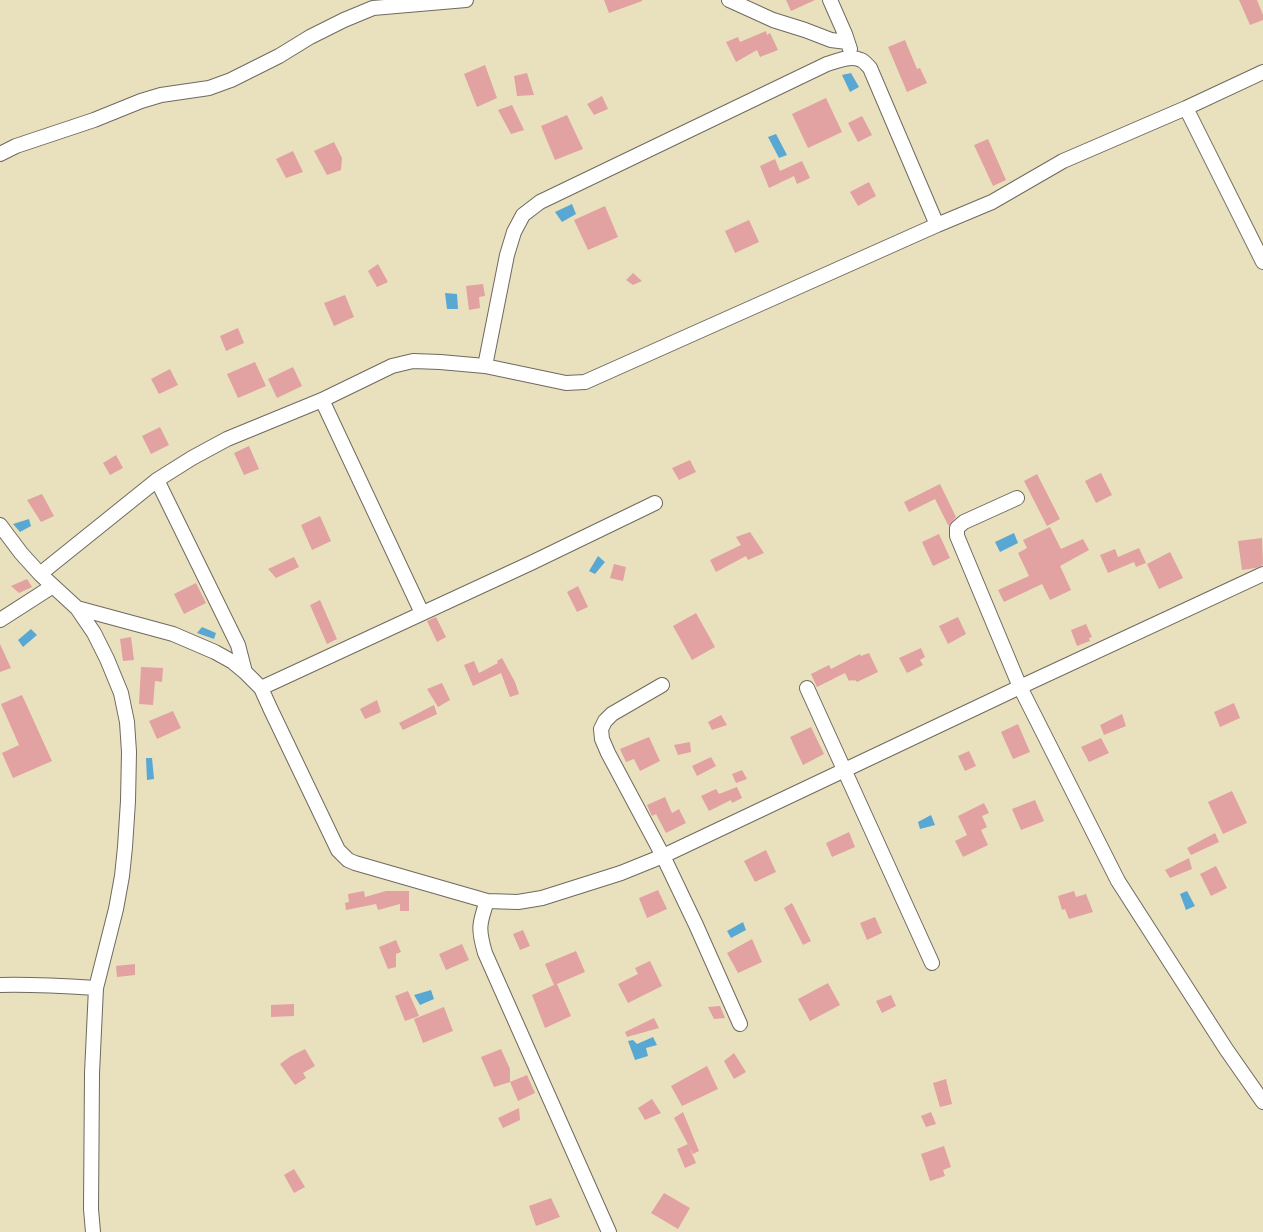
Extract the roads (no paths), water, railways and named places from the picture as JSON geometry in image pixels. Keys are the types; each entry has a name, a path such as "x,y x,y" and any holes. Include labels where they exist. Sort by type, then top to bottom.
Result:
{"street":[{"path":"0,154 16,146 94,120 142,101 161,95 209,88 232,80 279,56 310,37 374,8 466,0"},
{"path":"729,0 773,20 831,40 847,42"},
{"path":"830,0 847,42 851,58"},
{"path":"485,366 507,255 514,232 523,215 540,202 576,184 827,64 842,59 861,60 870,68 937,225"},
{"path":"40,574 157,480 192,458 227,439 322,400 392,366 413,361 440,362 485,366 566,383 585,382 992,202 1064,162 1263,72"},
{"path":"1186,108 1263,262"},
{"path":"322,400 422,613"},
{"path":"157,480 238,646 246,672"},
{"path":"1017,498 964,522 957,528 956,536 1020,687 1118,881 1226,1049 1263,1102"},
{"path":"261,688 655,503"},
{"path":"0,525 16,547 40,574 77,608 94,633 121,693 127,722 129,752 128,801 124,856 116,909 96,988 92,1083 91,1208 94,1232"},
{"path":"77,608 174,634 215,652 246,672 261,688 338,850 348,860 487,901 518,902 542,898 621,873 663,856 1263,574"},
{"path":"0,620 53,586"},
{"path":"662,684 612,714 601,730 602,739 663,856 740,1024"},
{"path":"807,688 932,963"},
{"path":"487,901 480,920 480,934 485,952 609,1232"},
{"path":"0,985 58,985 96,988"}],"water":[{"path":"851,73 859,87 850,92 842,75"},
{"path":"776,134 787,155 779,158 768,137"},
{"path":"572,204 576,214 562,222 555,212"},
{"path":"445,293 457,294 458,309 447,309"},
{"path":"29,519 31,526 20,532 13,524"},
{"path":"1014,533 1018,543 1000,552 995,542"},
{"path":"598,556 605,562 595,574 589,571"},
{"path":"202,627 216,633 214,639 197,633"},
{"path":"31,629 37,635 23,647 18,640"},
{"path":"146,758 152,758 154,779 147,780"},
{"path":"931,815 935,825 920,829 918,822"},
{"path":"1187,891 1195,906 1186,910 1180,894"},
{"path":"743,922 746,930 731,938 727,931"},
{"path":"431,990 434,999 420,1005 414,995"},
{"path":"653,1037 657,1045 646,1048 648,1056 635,1060 628,1041 633,1040 637,1044"}]}
